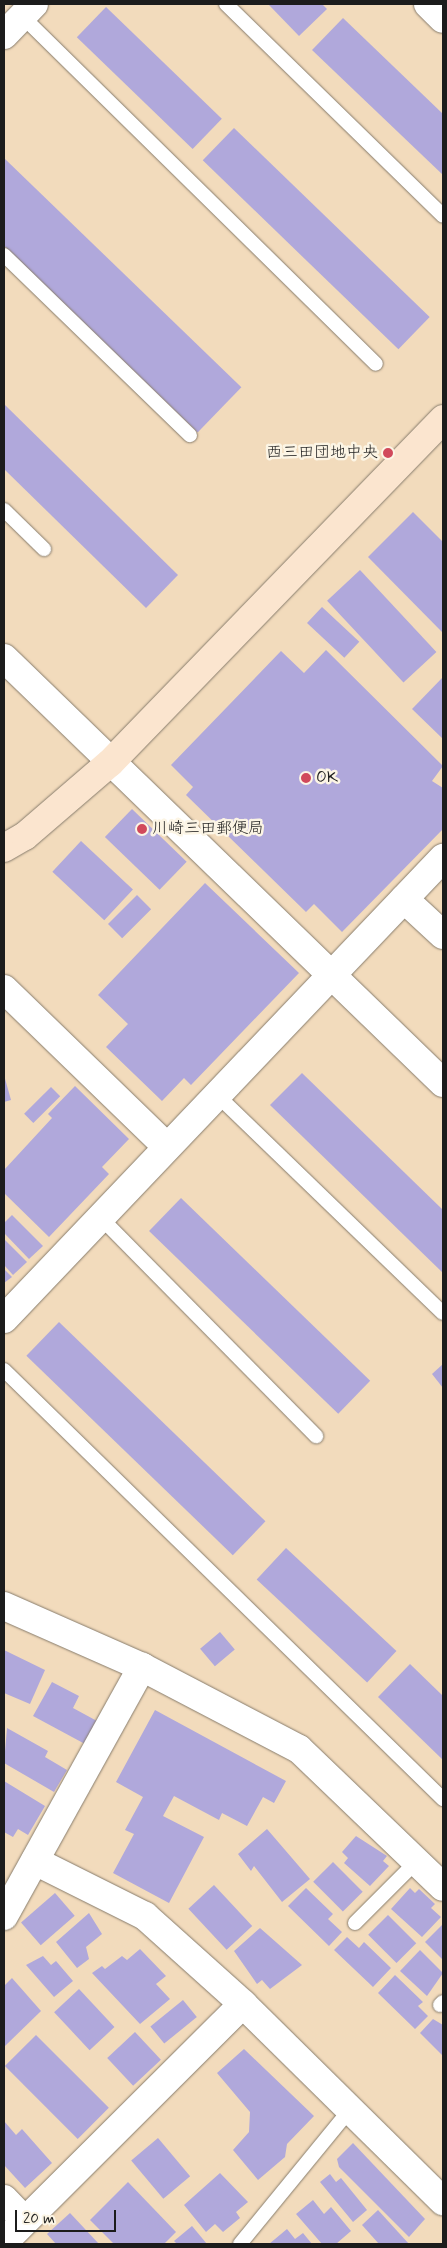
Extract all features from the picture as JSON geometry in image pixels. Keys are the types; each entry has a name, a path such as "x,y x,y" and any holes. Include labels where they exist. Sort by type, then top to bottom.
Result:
{"street":[{"path":"428,4 443,19"},
{"path":"4,848 26,836 110,763 443,419"},
{"path":"4,658 110,763 332,974 443,1083"},
{"path":"4,1317 443,858"},
{"path":"404,899 443,935"},
{"path":"4,989 166,1146"},
{"path":"4,1606 142,1667 299,1749 443,1887"},
{"path":"4,1916 142,1667"},
{"path":"34,1861 145,1916 243,2004 348,2112 443,2202"},
{"path":"4,2242 243,2004"},
{"path":"4,2199 24,2220"}],"lane":[{"path":"226,4 443,216"},
{"path":"20,18 376,364"},
{"path":"4,255 190,435"},
{"path":"4,510 44,549"},
{"path":"216,1094 443,1313"},
{"path":"100,1217 316,1436"},
{"path":"4,1370 443,1799"},
{"path":"355,1923 417,1861"},
{"path":"240,2244 348,2112"}],"building":[{"path":"268,4 322,4 327,9 299,36"},
{"path":"106,7 222,119 193,149 77,37"},
{"path":"343,18 443,114 443,175 312,50"},
{"path":"234,128 430,317 398,349 203,160"},
{"path":"4,158 241,387 198,433 4,246"},
{"path":"4,404 178,575 146,608 4,469"},
{"path":"413,512 443,542 443,633 368,557"},
{"path":"360,570 436,652 403,683 327,601"},
{"path":"322,607 359,642 344,658 307,623"},
{"path":"326,650 443,766 432,781 443,788 443,829 342,932 314,904 306,912 186,795 193,787 171,765 281,651 304,673"},
{"path":"443,677 443,739 412,709"},
{"path":"132,809 187,862 160,890 105,837"},
{"path":"81,841 133,889 104,920 52,872"},
{"path":"205,883 299,973 191,1085 184,1078 162,1101 106,1047 128,1024 98,995"},
{"path":"137,895 151,909 122,938 108,924"},
{"path":"302,1073 443,1210 443,1273 270,1105"},
{"path":"4,1075 11,1100 4,1102"},
{"path":"75,1086 129,1139 102,1167 109,1174 49,1237 4,1193 4,1170 52,1118 48,1114"},
{"path":"51,1087 60,1096 33,1123 24,1114"},
{"path":"181,1198 370,1381 338,1414 149,1231"},
{"path":"12,1215 43,1246 29,1259 4,1233 4,1223"},
{"path":"4,1239 27,1262 13,1275 4,1265"},
{"path":"4,1269 12,1277 4,1283"},
{"path":"59,1322 265,1521 233,1555 26,1356"},
{"path":"443,1364 443,1388 432,1374"},
{"path":"286,1548 396,1651 367,1682 257,1579"},
{"path":"220,1632 235,1650 215,1666 200,1649"},
{"path":"4,1650 45,1670 30,1704 4,1693"},
{"path":"410,1664 443,1696 443,1760 378,1697"},
{"path":"52,1682 79,1696 73,1708 97,1721 85,1744 33,1716"},
{"path":"155,1710 286,1781 274,1803 263,1797 247,1826 222,1813 219,1820 174,1796 163,1816 204,1837 169,1903 113,1873 134,1834 125,1830 143,1797 116,1782"},
{"path":"7,1728 48,1751 45,1757 67,1770 54,1792 4,1763"},
{"path":"4,1781 45,1806 28,1835 18,1829 13,1837 4,1832"},
{"path":"267,1829 310,1879 282,1902 254,1866 251,1871 238,1854"},
{"path":"356,1836 387,1856 383,1861 389,1866 370,1886 344,1863 348,1858 342,1852"},
{"path":"333,1862 363,1892 343,1911 313,1882"},
{"path":"214,1885 252,1926 227,1950 188,1909"},
{"path":"306,1888 333,1914 328,1919 342,1932 329,1946 288,1906"},
{"path":"410,1888 415,1893 419,1889 435,1904 431,1908 441,1917 422,1937 391,1909"},
{"path":"55,1893 75,1916 41,1945 21,1923"},
{"path":"89,1913 102,1934 86,1947 89,1959 77,1968 56,1942"},
{"path":"388,1915 416,1943 396,1963 368,1935"},
{"path":"443,1924 443,1960 425,1942"},
{"path":"260,1928 302,1965 270,1989 262,1980 257,1984 234,1951"},
{"path":"347,1937 359,1948 364,1942 391,1968 373,1987 334,1950"},
{"path":"140,1949 166,1976 156,1984 170,1999 140,2024 92,1973 102,1966 105,1969 122,1956 127,1960"},
{"path":"420,1950 443,1973 427,1996 400,1971"},
{"path":"43,1956 51,1965 56,1961 73,1981 54,1997 26,1965"},
{"path":"395,1975 423,2002 418,2006 428,2016 415,2029 378,1993"},
{"path":"12,1978 41,2011 4,2047 4,1986"},
{"path":"79,1989 114,2027 90,2050 54,2012"},
{"path":"183,2000 197,2017 164,2044 150,2026"},
{"path":"433,2019 443,2025 443,2056 420,2033"},
{"path":"135,2032 161,2060 133,2086 107,2058"},
{"path":"36,2035 109,2108 78,2139 5,2066"},
{"path":"244,2049 314,2116 287,2144 285,2157 258,2180 233,2150 249,2132 250,2112 217,2073"},
{"path":"4,2121 16,2135 22,2129 52,2163 25,2188 4,2165"},
{"path":"158,2138 190,2176 163,2199 131,2160"},
{"path":"353,2143 425,2219 409,2237 339,2167 337,2159"},
{"path":"220,2173 248,2202 236,2212 240,2218 223,2232 215,2224 206,2232 184,2205"},
{"path":"330,2174 336,2182 341,2178 367,2210 353,2222 320,2182"},
{"path":"128,2182 176,2232 164,2244 114,2244 90,2220"},
{"path":"313,2200 324,2214 331,2207 351,2231 336,2244 322,2244 296,2214"},
{"path":"378,2210 409,2244 379,2244 362,2225"},
{"path":"70,2213 99,2244 56,2244 47,2234"},
{"path":"192,2226 207,2244 177,2244 174,2241"},
{"path":"287,2229 295,2239 303,2233 312,2244 269,2244"}],"place":[{"name":"西三田団地中央","path":"388,453"},
{"name":"OK","path":"306,778"},
{"name":"川崎三田郵便局","path":"142,829"}]}
